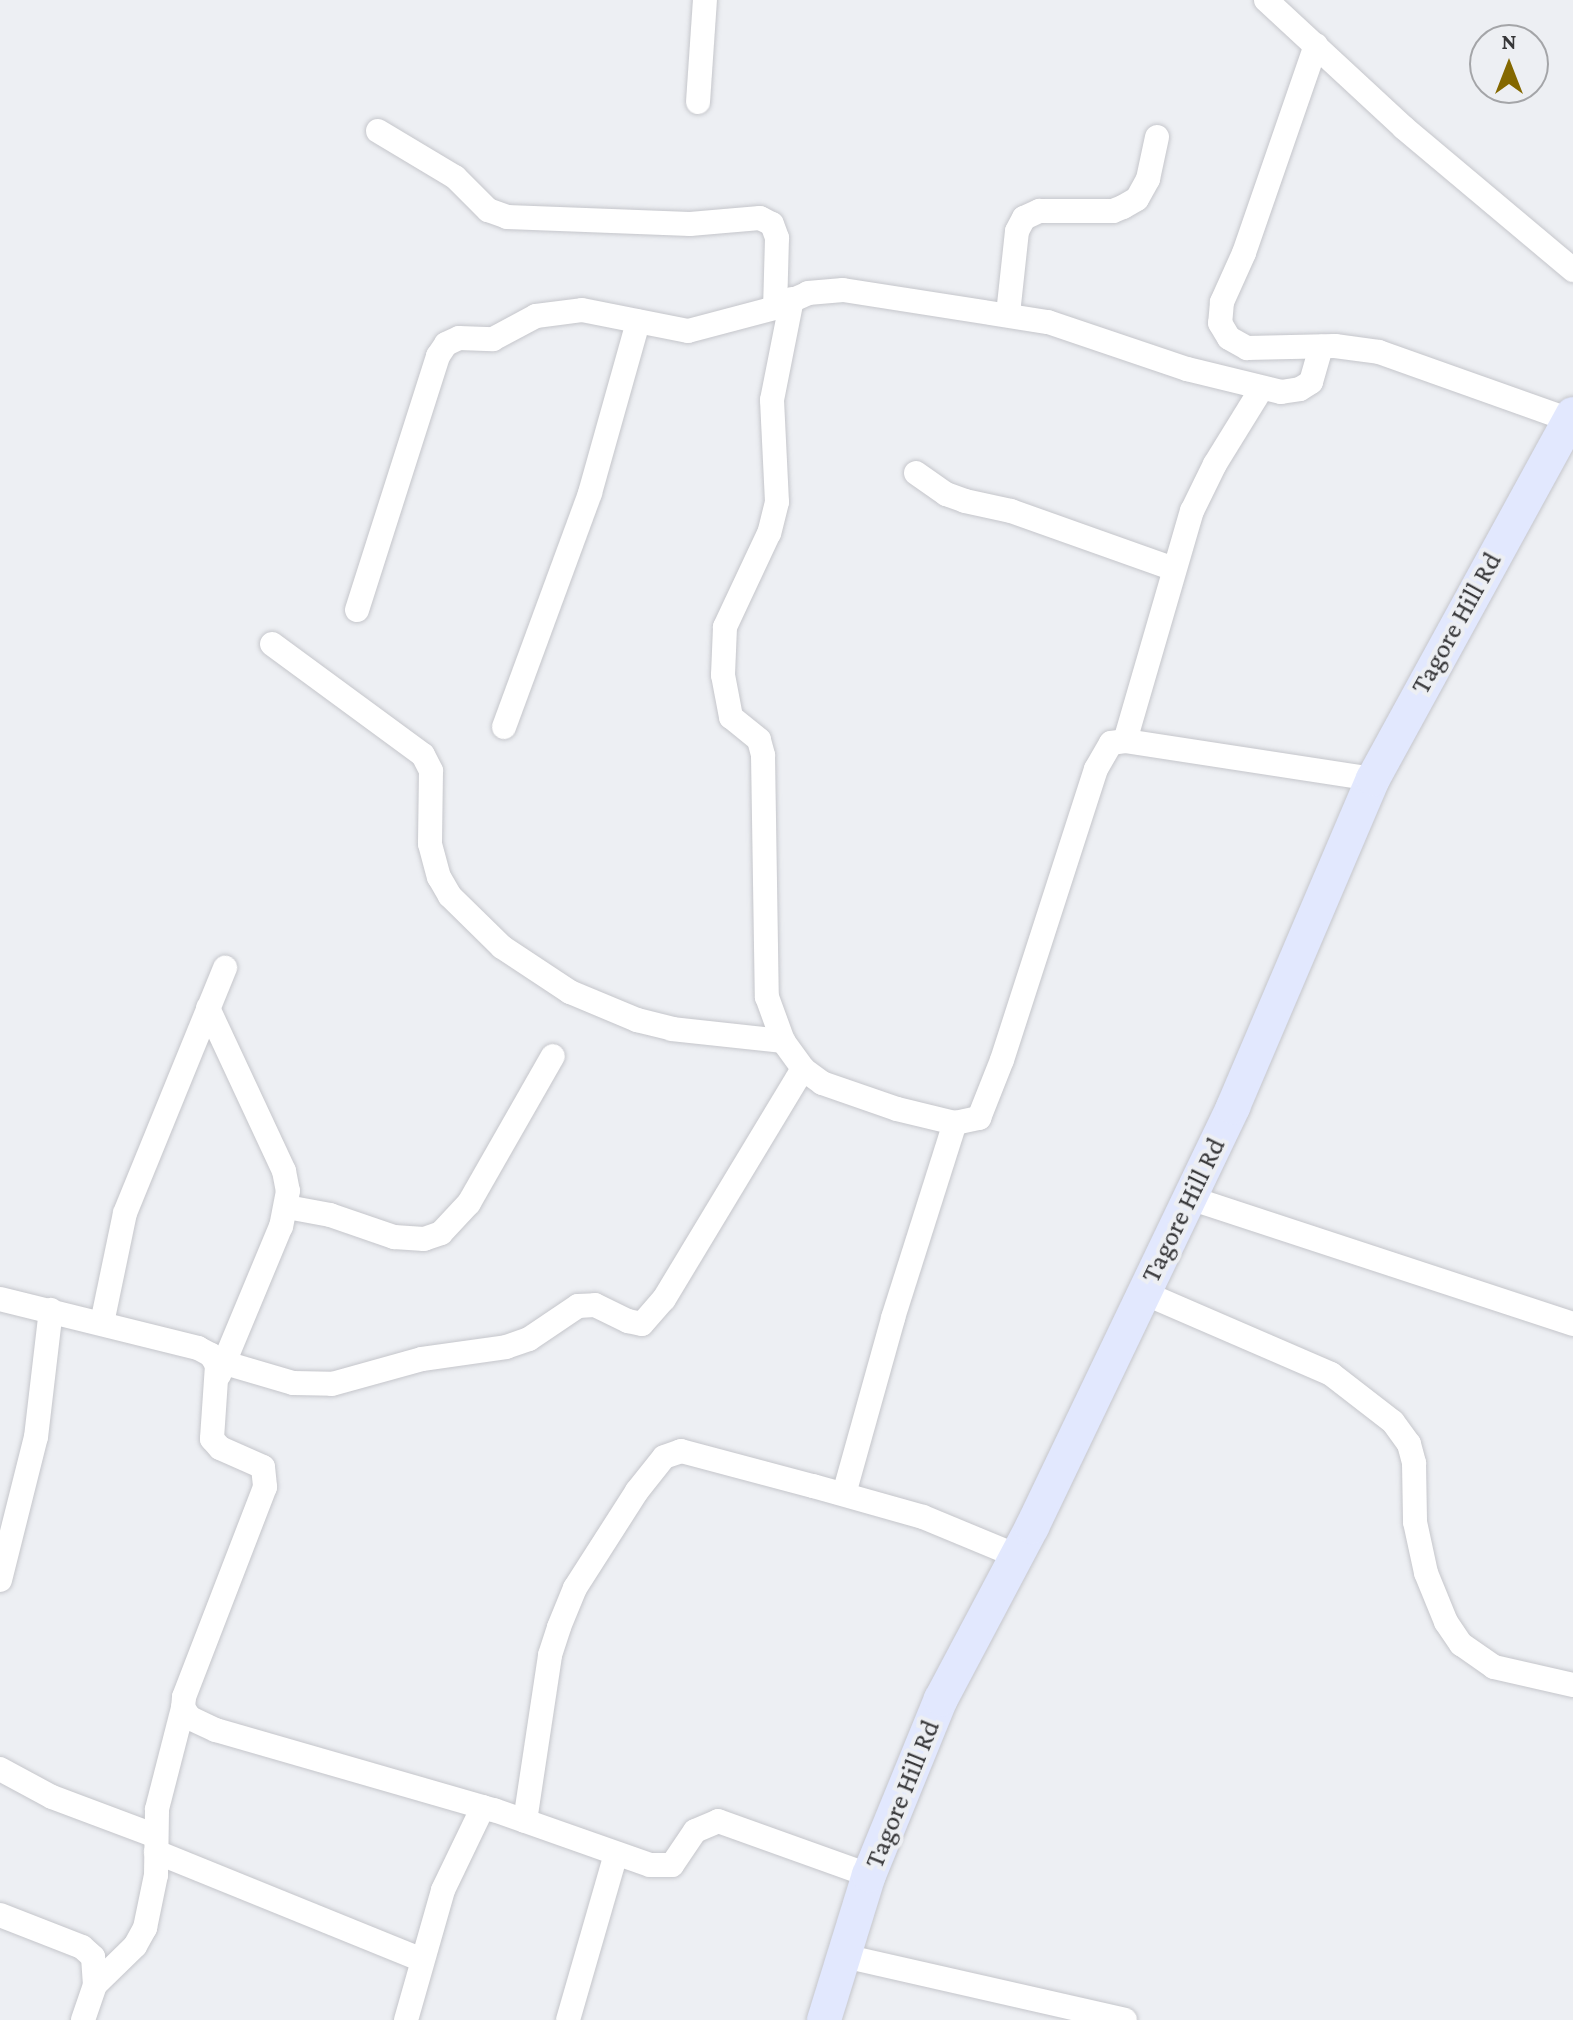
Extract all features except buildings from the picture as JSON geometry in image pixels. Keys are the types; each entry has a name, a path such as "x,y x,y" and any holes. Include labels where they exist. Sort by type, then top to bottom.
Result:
{"main road":[{"name":"Tagore Hill Rd","path":"824,2020 869,1875 941,1699 1017,1556 1233,1107 1373,779 1572,417"}],"street":[{"path":"698,102 705,0"},
{"path":"1266,0 1404,128 1573,270"},
{"path":"1308,36 1254,225 1222,302 1220,323 1229,338 1247,348 1356,348 1401,358 1572,417"},
{"path":"378,131 455,177 488,210 507,217 690,224 760,218 772,224 777,238 783,303 772,400 777,502 764,546 733,604 723,647 723,675 731,717 759,740 763,755 767,997 783,1041 803,1069 822,1083 853,1095 955,1123 979,1118 987,1103 1096,769 1111,743 1125,741 1373,779"},
{"path":"1008,314 1017,231 1024,218 1039,211 1113,211 1137,199 1148,179 1157,137"},
{"path":"357,610 438,356 446,344 459,338 493,339 536,316 560,311 611,314 688,331 808,293 843,290 1048,322 1159,361 1281,392 1300,389 1311,382 1321,346"},
{"path":"504,727 590,493 638,322"},
{"path":"1125,741 1174,569 1204,485 1262,388"},
{"path":"916,473 956,498 1011,511 1174,569"},
{"path":"272,644 423,755 431,771 430,844 439,877 450,896 502,947 570,992 637,1020 672,1029 783,1041"},
{"path":"102,1323 125,1213 225,968"},
{"path":"95,1985 135,1946 145,1928 152,1905 157,1809 165,1769 193,1673 265,1487 263,1467 220,1448 212,1439 221,1372 287,1207 284,1171 208,1008"},
{"path":"287,1207 330,1215 394,1237 424,1239 441,1233 469,1203 553,1056"},
{"path":"221,1372 293,1383 332,1384 422,1359 506,1347 529,1339 578,1306 595,1305 628,1321 642,1324 664,1299 803,1069"},
{"path":"844,1494 893,1318 955,1123"},
{"path":"1190,1198 1573,1324"},
{"path":"1144,1293 1331,1374 1393,1422 1409,1444 1414,1463 1415,1522 1426,1573 1434,1598 1453,1633 1475,1657 1494,1667 1573,1685"},
{"path":"0,1299 198,1348 211,1355 221,1372"},
{"path":"0,1580 36,1437 51,1310"},
{"path":"525,1821 546,1681 559,1627 575,1588 637,1491 664,1457 681,1451 844,1494 923,1517 1017,1556"},
{"path":"183,1708 190,1718 216,1730 483,1807 650,1865 672,1865 695,1831 718,1821 869,1875"},
{"path":"0,1769 52,1797 422,1960"},
{"path":"406,2020 443,1890 483,1807"},
{"path":"568,2020 616,1854"},
{"path":"0,1915 82,1947 93,1957 95,1985 83,2020"},
{"path":"844,1956 1125,2020"}]}
